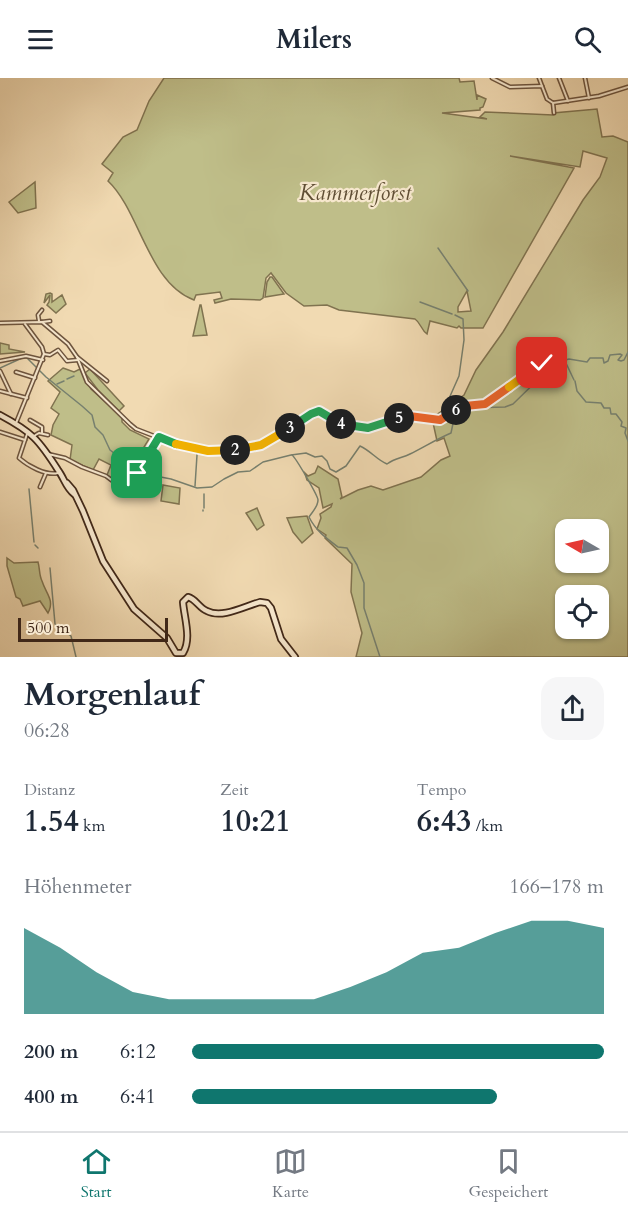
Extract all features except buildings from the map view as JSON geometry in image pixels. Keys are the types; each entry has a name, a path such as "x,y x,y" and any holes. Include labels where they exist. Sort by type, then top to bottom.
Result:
{"main road":[{"path":"0,415 34,436 48,454 70,485 103,561 136,612 165,635 176,653 183,653 186,648 183,602 188,597 194,599 206,611 217,614 256,603 267,603 271,608 281,639 295,657"}],"street":[{"path":"492,78 510,87 542,86"},
{"path":"539,78 547,99 553,104 554,113"},
{"path":"559,78 568,101"},
{"path":"585,78 589,98"},
{"path":"553,104 589,98 628,87"},
{"path":"42,310 38,315 40,322 68,344 87,382 136,429 187,448 218,451 261,445 319,411 339,424 359,428 378,426 404,417 440,420 464,406 487,403 545,361 556,357"},
{"path":"0,322 50,321"},
{"path":"16,423 44,354 42,347 24,323"},
{"path":"44,354 50,355 58,350 67,361 77,359 107,381"},
{"path":"0,361 26,356 42,360"},
{"path":"0,371 11,394"},
{"path":"16,372 35,378"},
{"path":"0,392 27,398"},
{"path":"30,420 42,427 42,432"},
{"path":"27,431 19,458 46,473 60,472"},
{"path":"0,432 25,440"},
{"path":"42,432 48,435"},
{"path":"34,436 42,432"},
{"path":"48,454 65,458 106,476 118,485 123,485 132,481 159,437"},
{"path":"40,488 46,473"}],"green space":[{"name":"Kammerforst","path":"164,78 459,78 460,82 474,81 477,100 477,95 486,99 483,107 480,110 442,113 487,119 480,117 485,112 553,115 553,113 597,109 602,137 613,136 628,142 628,657 356,657 362,633 351,592 352,564 325,538 326,535 317,529 320,514 332,504 323,508 319,488 307,480 305,473 308,476 315,473 318,466 338,479 342,497 340,499 371,486 383,490 421,477 441,460 450,456 444,438 437,441 432,418 464,395 476,370 503,332 583,200 600,177 607,158 583,151 580,167 510,156 574,168 483,328 461,328 459,326 457,328 430,321 427,334 415,319 339,310 327,305 304,306 286,293 271,273 266,278 263,298 260,300 231,299 215,303 214,300 222,298 220,292 196,295 194,300 178,291 155,263 119,194 108,181 113,173 102,164 123,137 137,130 149,101","holes":["467,291 471,311 458,312 458,307"]},
{"path":"35,182 36,208 18,213 9,202"},
{"path":"270,277 272,277 284,294 265,297"},
{"path":"50,293 52,302 62,295 66,304 56,313 47,305 50,295 44,303 46,294"},
{"path":"200,305 207,335 193,336"},
{"path":"0,343 9,345 9,349 25,352 0,354"},
{"path":"63,368 74,372 80,369 91,389 122,417 122,422 130,430 149,439 144,447 149,450 141,466 134,477 125,484 114,482 107,475 111,465 99,459 93,470 70,460 72,445 51,435 59,414 51,408 60,392 48,381"},
{"path":"90,369 124,406 119,411 85,373"},
{"path":"163,485 180,488 179,504 161,501"},
{"path":"257,508 264,525 257,530 246,513"},
{"path":"307,516 313,533 302,543 293,532 287,518"},
{"path":"7,558 14,563 38,562 41,579 51,604 48,613 40,601 23,606 20,599 16,597"}],"waterway":[{"path":"438,248 468,291"},
{"path":"420,302 452,314"},
{"path":"447,403 459,376 464,340 463,319 455,315"},
{"path":"467,408 505,407 513,404 555,363 569,359 587,362 590,358 603,358 604,363 608,361 610,355 620,354 622,355 618,360 621,361 628,352"},
{"path":"0,368 27,358 92,415 95,427 103,435 110,450 136,470"},
{"path":"565,361 574,380"},
{"path":"67,379 74,376"},
{"path":"57,384 64,381"},
{"path":"575,381 577,391 586,402 601,403 604,408 610,408 611,414 616,414 622,422 621,426 626,428 628,441"},
{"path":"140,473 171,479 197,488 212,487 238,472 250,471 263,462 306,453 315,457 322,456 330,469 336,472 346,466 360,446 387,464 451,433 455,414 462,409"},
{"path":"446,410 453,419"},
{"path":"195,486 196,451"},
{"path":"292,455 318,500 309,517 322,534 338,547 347,548 357,565 364,583 364,608 380,657"},
{"path":"29,489 34,542"},
{"path":"204,494 204,508"},
{"path":"35,545 38,548"},
{"path":"50,568 55,624 71,636 76,657"}],"route":[{"path":"137,473 159,437 187,448 218,451 261,445 315,411 322,412 339,424 359,428 378,426 409,416 440,420 459,408 487,403 542,363"}]}
